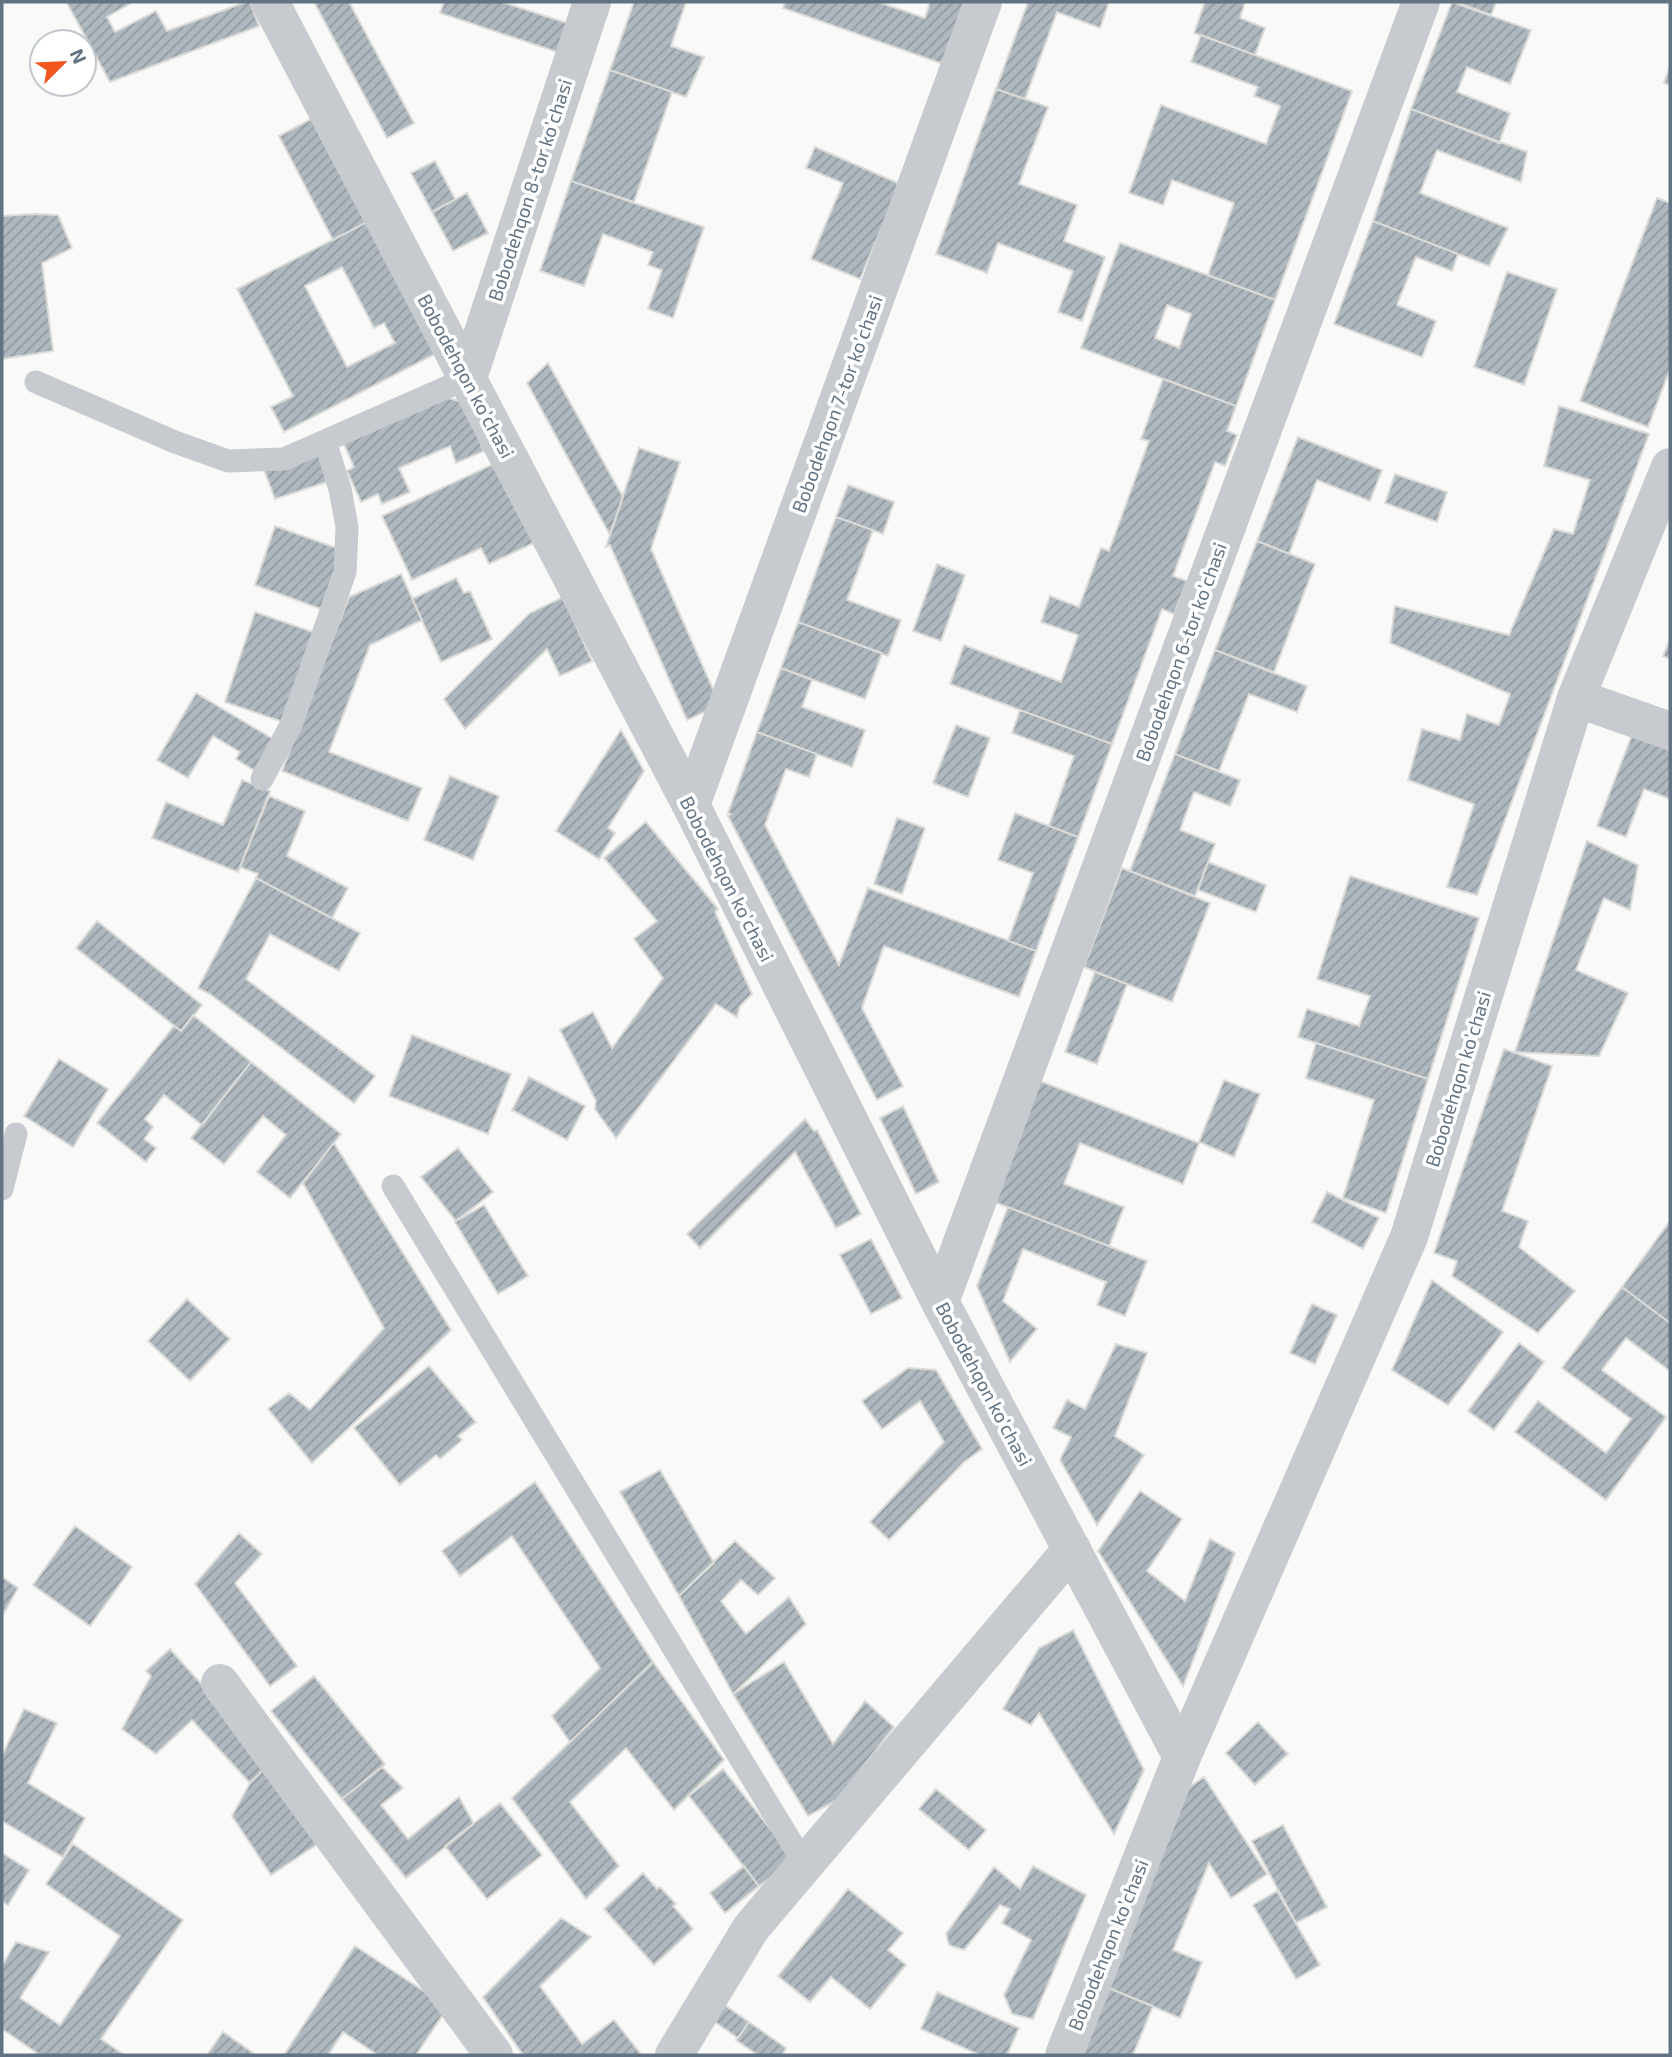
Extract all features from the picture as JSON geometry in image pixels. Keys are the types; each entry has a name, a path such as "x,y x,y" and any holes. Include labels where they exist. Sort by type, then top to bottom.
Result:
{"street":[{"name":"Bobodehqon koʼchasi","path":"270,2 691,805 940,1302 1182,1757"},
{"name":"Bobodehqon 8-tor koʼchasi","path":"468,378 592,2"},
{"name":"Bobodehqon 7-tor koʼchasi","path":"691,805 983,2"},
{"name":"Bobodehqon 6-tor koʼchasi","path":"940,1302 1421,2"},
{"name":"Bobodehqon koʼchasi","path":"1064,2055 1182,1757 1409,1237 1576,698 1670,467"},
{"path":"1576,698 1670,731"},
{"path":"674,2055 751,1928 1072,1549"},
{"path":"220,1683 494,2055"}],"lane":[{"path":"36,382 175,442 228,461 284,459 468,378"},
{"path":"262,779 291,725 345,572 347,527 340,489 324,441"},
{"path":"2,1189 16,1134"},
{"path":"393,1186 805,1865"}],"building":[{"path":"133,2 107,17 115,32 156,11 167,31 246,2 250,2 259,26 110,82 98,60 98,28 81,28 67,3"},
{"path":"314,2 349,2 414,123 387,138"},
{"path":"444,2 502,2 570,24 560,53 440,13"},
{"path":"634,2 686,2 671,46 704,57 686,97 610,70"},
{"path":"785,2 878,2 925,18 930,2 968,2 946,65 783,8"},
{"path":"1028,2 1109,2 1100,28 1057,12 1025,99 996,89"},
{"path":"1205,2 1245,2 1240,18 1265,28 1255,55 1194,33"},
{"path":"1452,2 1531,30 1510,84 1467,67 1457,92 1510,113 1499,143 1411,109"},
{"path":"1456,2 1496,2 1491,15"},
{"path":"1201,35 1352,91 1275,300 1208,275 1234,203 1172,180 1163,205 1129,193 1161,105 1266,144 1280,106 1254,96 1258,87 1191,62"},
{"path":"1670,66 1670,85 1664,83"},
{"path":"610,70 672,92 634,202 571,181"},
{"path":"996,89 1048,107 1019,184 1077,205 1064,241 1105,257 1082,321 1058,312 1073,271 998,243 987,273 936,254"},
{"path":"1411,109 1527,152 1521,182 1437,150 1420,193 1508,228 1489,266 1373,221"},
{"path":"313,118 367,222 333,240 279,136"},
{"path":"815,147 900,184 860,279 811,259 843,183 806,168"},
{"path":"435,161 455,199 432,212 411,173"},
{"path":"571,181 704,227 673,318 648,309 662,270 648,265 653,252 603,234 584,286 540,271"},
{"path":"467,193 488,233 453,251 432,212"},
{"path":"1657,198 1670,203 1670,369 1648,427 1580,401"},
{"path":"58,215 72,248 42,263 53,351 2,359 2,216"},
{"path":"1373,221 1458,254 1452,271 1416,257 1397,305 1436,321 1422,357 1334,324"},
{"path":"367,222 435,354 284,432 271,407 293,396 237,289","holes":["342,267 374,328 384,323 395,343 347,367 305,286"]},
{"path":"1120,243 1275,300 1236,406 1081,348","holes":["1167,305 1191,314 1179,348 1155,338"]},
{"path":"1507,272 1557,289 1524,385 1474,367"},
{"path":"548,363 623,497 610,535 527,383"},
{"path":"1163,379 1236,406 1227,431 1237,435 1225,466 1215,462 1173,576 1187,581 1174,614 1162,609 1112,744 950,684 964,645 1061,682 1078,635 1041,622 1050,596 1079,607 1101,548 1109,551 1149,441 1141,439"},
{"path":"445,397 463,402 484,451 456,463 450,446 399,468 410,492 382,504 378,494 361,502 347,471 354,467 343,442"},
{"path":"1559,406 1649,434 1477,895 1447,887 1474,804 1408,780 1422,729 1460,740 1467,714 1499,725 1510,694 1390,643 1395,606 1509,635 1554,529 1573,534 1590,480 1544,466"},
{"path":"1298,437 1382,470 1370,501 1317,480 1289,554 1257,541"},
{"path":"321,447 333,480 275,499 263,467"},
{"path":"639,448 680,462 651,549 720,705 687,720 610,545 606,547"},
{"path":"502,460 540,540 489,564 481,548 412,580 382,516"},
{"path":"1395,474 1447,492 1437,522 1385,503"},
{"path":"848,485 894,502 883,534 836,517"},
{"path":"836,517 873,530 847,600 901,620 888,656 798,622"},
{"path":"275,526 342,550 321,609 255,585"},
{"path":"1257,541 1315,564 1274,672 1215,650"},
{"path":"937,564 965,575 941,641 913,631"},
{"path":"401,574 422,620 370,645 329,752 422,788 408,821 282,771 349,597"},
{"path":"456,578 464,593 470,591 492,639 441,662 412,599"},
{"path":"563,597 592,661 560,676 547,649 465,729 444,699 530,613"},
{"path":"255,612 316,633 286,723 225,702"},
{"path":"798,622 882,653 865,699 781,668"},
{"path":"1670,639 1670,659 1663,656"},
{"path":"1215,650 1307,686 1297,712 1249,694 1219,771 1175,754"},
{"path":"781,668 812,680 802,707 865,730 852,767 757,732"},
{"path":"196,693 273,739 255,771 236,759 240,752 213,736 188,778 157,760"},
{"path":"1020,710 1112,744 1078,837 1049,826 1074,756 1012,733"},
{"path":"956,725 990,738 968,797 933,783"},
{"path":"621,730 644,771 608,828 615,833 599,859 556,831"},
{"path":"757,732 817,754 809,777 786,769 765,825 839,965 868,888 1036,951 1019,997 884,946 862,1008 903,1086 877,1100 728,816 731,814 728,813"},
{"path":"1632,735 1670,750 1670,799 1644,789 1626,837 1597,826"},
{"path":"1175,754 1240,780 1230,806 1194,792 1180,830 1215,844 1195,896 1130,871"},
{"path":"450,776 499,796 473,860 424,840"},
{"path":"242,780 270,791 238,872 152,838 166,802 223,825"},
{"path":"269,796 305,811 287,856 348,888 332,918 256,878 258,874 240,867"},
{"path":"1015,813 1078,837 1036,951 1008,941 1033,873 998,860"},
{"path":"897,818 925,828 902,894 874,884"},
{"path":"646,822 718,909 715,912 752,994 740,1006 737,1017 716,1004 616,1138 595,1109 596,1101 560,1030 593,1012 612,1048 663,978 634,939 657,921 604,858"},
{"path":"1587,841 1638,865 1630,910 1604,898 1576,970 1628,993 1599,1056 1515,1052"},
{"path":"1208,862 1266,885 1256,912 1198,890"},
{"path":"1122,868 1210,903 1172,1002 1084,967"},
{"path":"1350,876 1479,918 1428,1079 1298,1037 1307,1009 1359,1026 1370,996 1317,979"},
{"path":"256,878 360,933 339,971 270,934 246,979 375,1076 354,1103 210,994 198,988"},
{"path":"97,921 202,1005 181,1031 76,948"},
{"path":"1095,972 1127,984 1097,1064 1065,1052"},
{"path":"193,1015 251,1062 202,1125 164,1095 145,1119 153,1127 144,1139 156,1148 146,1162 97,1123 174,1026 181,1031"},
{"path":"412,1035 511,1074 488,1134 389,1096"},
{"path":"1316,1043 1428,1079 1386,1213 1343,1198 1374,1100 1306,1078"},
{"path":"1504,1049 1552,1066 1502,1211 1528,1221 1519,1247 1575,1291 1538,1333 1452,1276 1457,1261 1434,1253"},
{"path":"59,1059 108,1089 73,1147 24,1116"},
{"path":"251,1062 341,1134 290,1198 257,1172 286,1135 263,1116 224,1164 191,1138"},
{"path":"529,1077 585,1106 567,1140 512,1110"},
{"path":"1224,1080 1260,1094 1234,1157 1199,1142"},
{"path":"1040,1081 1199,1143 1183,1184 1080,1143 1064,1184 1124,1207 1109,1246 994,1202"},
{"path":"903,1106 939,1182 916,1194 880,1118"},
{"path":"805,1119 814,1131 817,1130 861,1214 836,1228 795,1152 700,1248 687,1234"},
{"path":"334,1143 451,1330 312,1463 268,1409 289,1393 310,1410 384,1328 303,1183"},
{"path":"458,1148 493,1192 456,1221 421,1177"},
{"path":"1327,1192 1379,1218 1363,1249 1312,1222"},
{"path":"484,1205 528,1276 498,1294 455,1222"},
{"path":"1008,1207 1147,1261 1125,1316 1097,1305 1106,1282 1023,1249 1003,1301 1037,1329 1010,1362 977,1286"},
{"path":"1670,1221 1670,1323 1622,1287"},
{"path":"871,1239 902,1298 871,1314 840,1255"},
{"path":"1432,1280 1503,1332 1448,1405 1392,1370"},
{"path":"1622,1287 1670,1323 1670,1371 1626,1338 1602,1370 1666,1417 1606,1500 1515,1432 1538,1401 1606,1453 1631,1419 1562,1368"},
{"path":"187,1299 230,1339 190,1381 148,1341"},
{"path":"1312,1304 1337,1315 1315,1364 1290,1353"},
{"path":"1519,1343 1544,1362 1494,1430 1468,1411"},
{"path":"1116,1344 1147,1353 1115,1436 1144,1455 1097,1525 1060,1460 1071,1437 1053,1428 1067,1400 1085,1409"},
{"path":"429,1366 476,1422 458,1436 462,1440 440,1459 436,1455 400,1485 354,1428"},
{"path":"908,1368 936,1370 982,1449 964,1462 889,1540 870,1522 944,1442 920,1401 882,1429 862,1401"},
{"path":"660,1470 714,1563 679,1596 620,1492"},
{"path":"535,1482 653,1662 570,1742 552,1716 600,1668 512,1536 460,1576 442,1551"},
{"path":"1140,1491 1182,1519 1147,1571 1185,1601 1210,1539 1235,1553 1183,1686 1098,1551"},
{"path":"75,1526 132,1567 90,1626 33,1585"},
{"path":"239,1533 262,1554 235,1583 297,1666 270,1686 195,1584"},
{"path":"735,1541 775,1578 758,1595 741,1580 721,1601 746,1634 789,1597 806,1624 733,1694 679,1596"},
{"path":"2,1577 18,1588 4,1613 2,1611"},
{"path":"1073,1630 1144,1770 1114,1834 1039,1713 1031,1725 1003,1709 1039,1648"},
{"path":"170,1649 271,1762 250,1783 192,1720 156,1754 122,1729 151,1676 146,1671"},
{"path":"653,1662 724,1760 674,1810 626,1748 570,1802 619,1866 586,1899 512,1798"},
{"path":"784,1662 833,1744 865,1701 894,1727 837,1800 808,1816 733,1694"},
{"path":"314,1676 385,1764 342,1799 271,1711"},
{"path":"24,1709 57,1723 28,1783 85,1818 63,1857 2,1821 2,1756"},
{"path":"1258,1722 1288,1754 1255,1785 1226,1753"},
{"path":"271,1762 322,1841 271,1875 232,1816 250,1783"},
{"path":"382,1767 403,1788 381,1805 408,1839 459,1797 474,1824 406,1878 342,1799"},
{"path":"723,1769 794,1859 759,1886 689,1796"},
{"path":"1204,1777 1267,1874 1231,1898 1209,1863 1173,1950 1202,1962 1180,2018 1106,1987 1188,1788"},
{"path":"936,1789 986,1830 969,1850 919,1809"},
{"path":"500,1803 542,1855 487,1899 445,1846"},
{"path":"1283,1825 1327,1907 1296,1923 1252,1841"},
{"path":"73,1844 183,1920 101,2039 124,2055 40,2055 2,2029 2,1966 16,1942 49,1952 20,1998 60,2025 120,1936 46,1884"},
{"path":"2,1853 29,1870 8,1905 2,1901"},
{"path":"744,1866 759,1886 725,1913 710,1893"},
{"path":"1033,1866 1086,1895 1033,2019 1012,2014 1004,1995 1031,1940 1002,1923 1010,1909 1000,1905 964,1950 949,1945 946,1934 994,1867 1020,1889"},
{"path":"643,1873 676,1904 673,1906 693,1929 654,1965 604,1909"},
{"path":"848,1889 903,1933 888,1950 906,1965 870,2009 831,1977 810,2002 778,1976"},
{"path":"1277,1891 1320,1965 1296,1979 1253,1905"},
{"path":"561,1918 591,1937 540,1986 582,2044 614,2020 640,2053 638,2055 523,2055 483,1997"},
{"path":"355,1946 448,2007 416,2055 378,2055 343,2032 328,2055 284,2055"},
{"path":"1106,1987 1153,2006 1133,2055 1078,2055"},
{"path":"937,1992 1019,2028 1007,2055 980,2055 921,2029"},
{"path":"713,1997 749,2022 738,2038 702,2013"},
{"path":"749,2022 786,2048 782,2055 758,2055 736,2040"},
{"path":"223,2032 253,2053 207,2055"}]}
